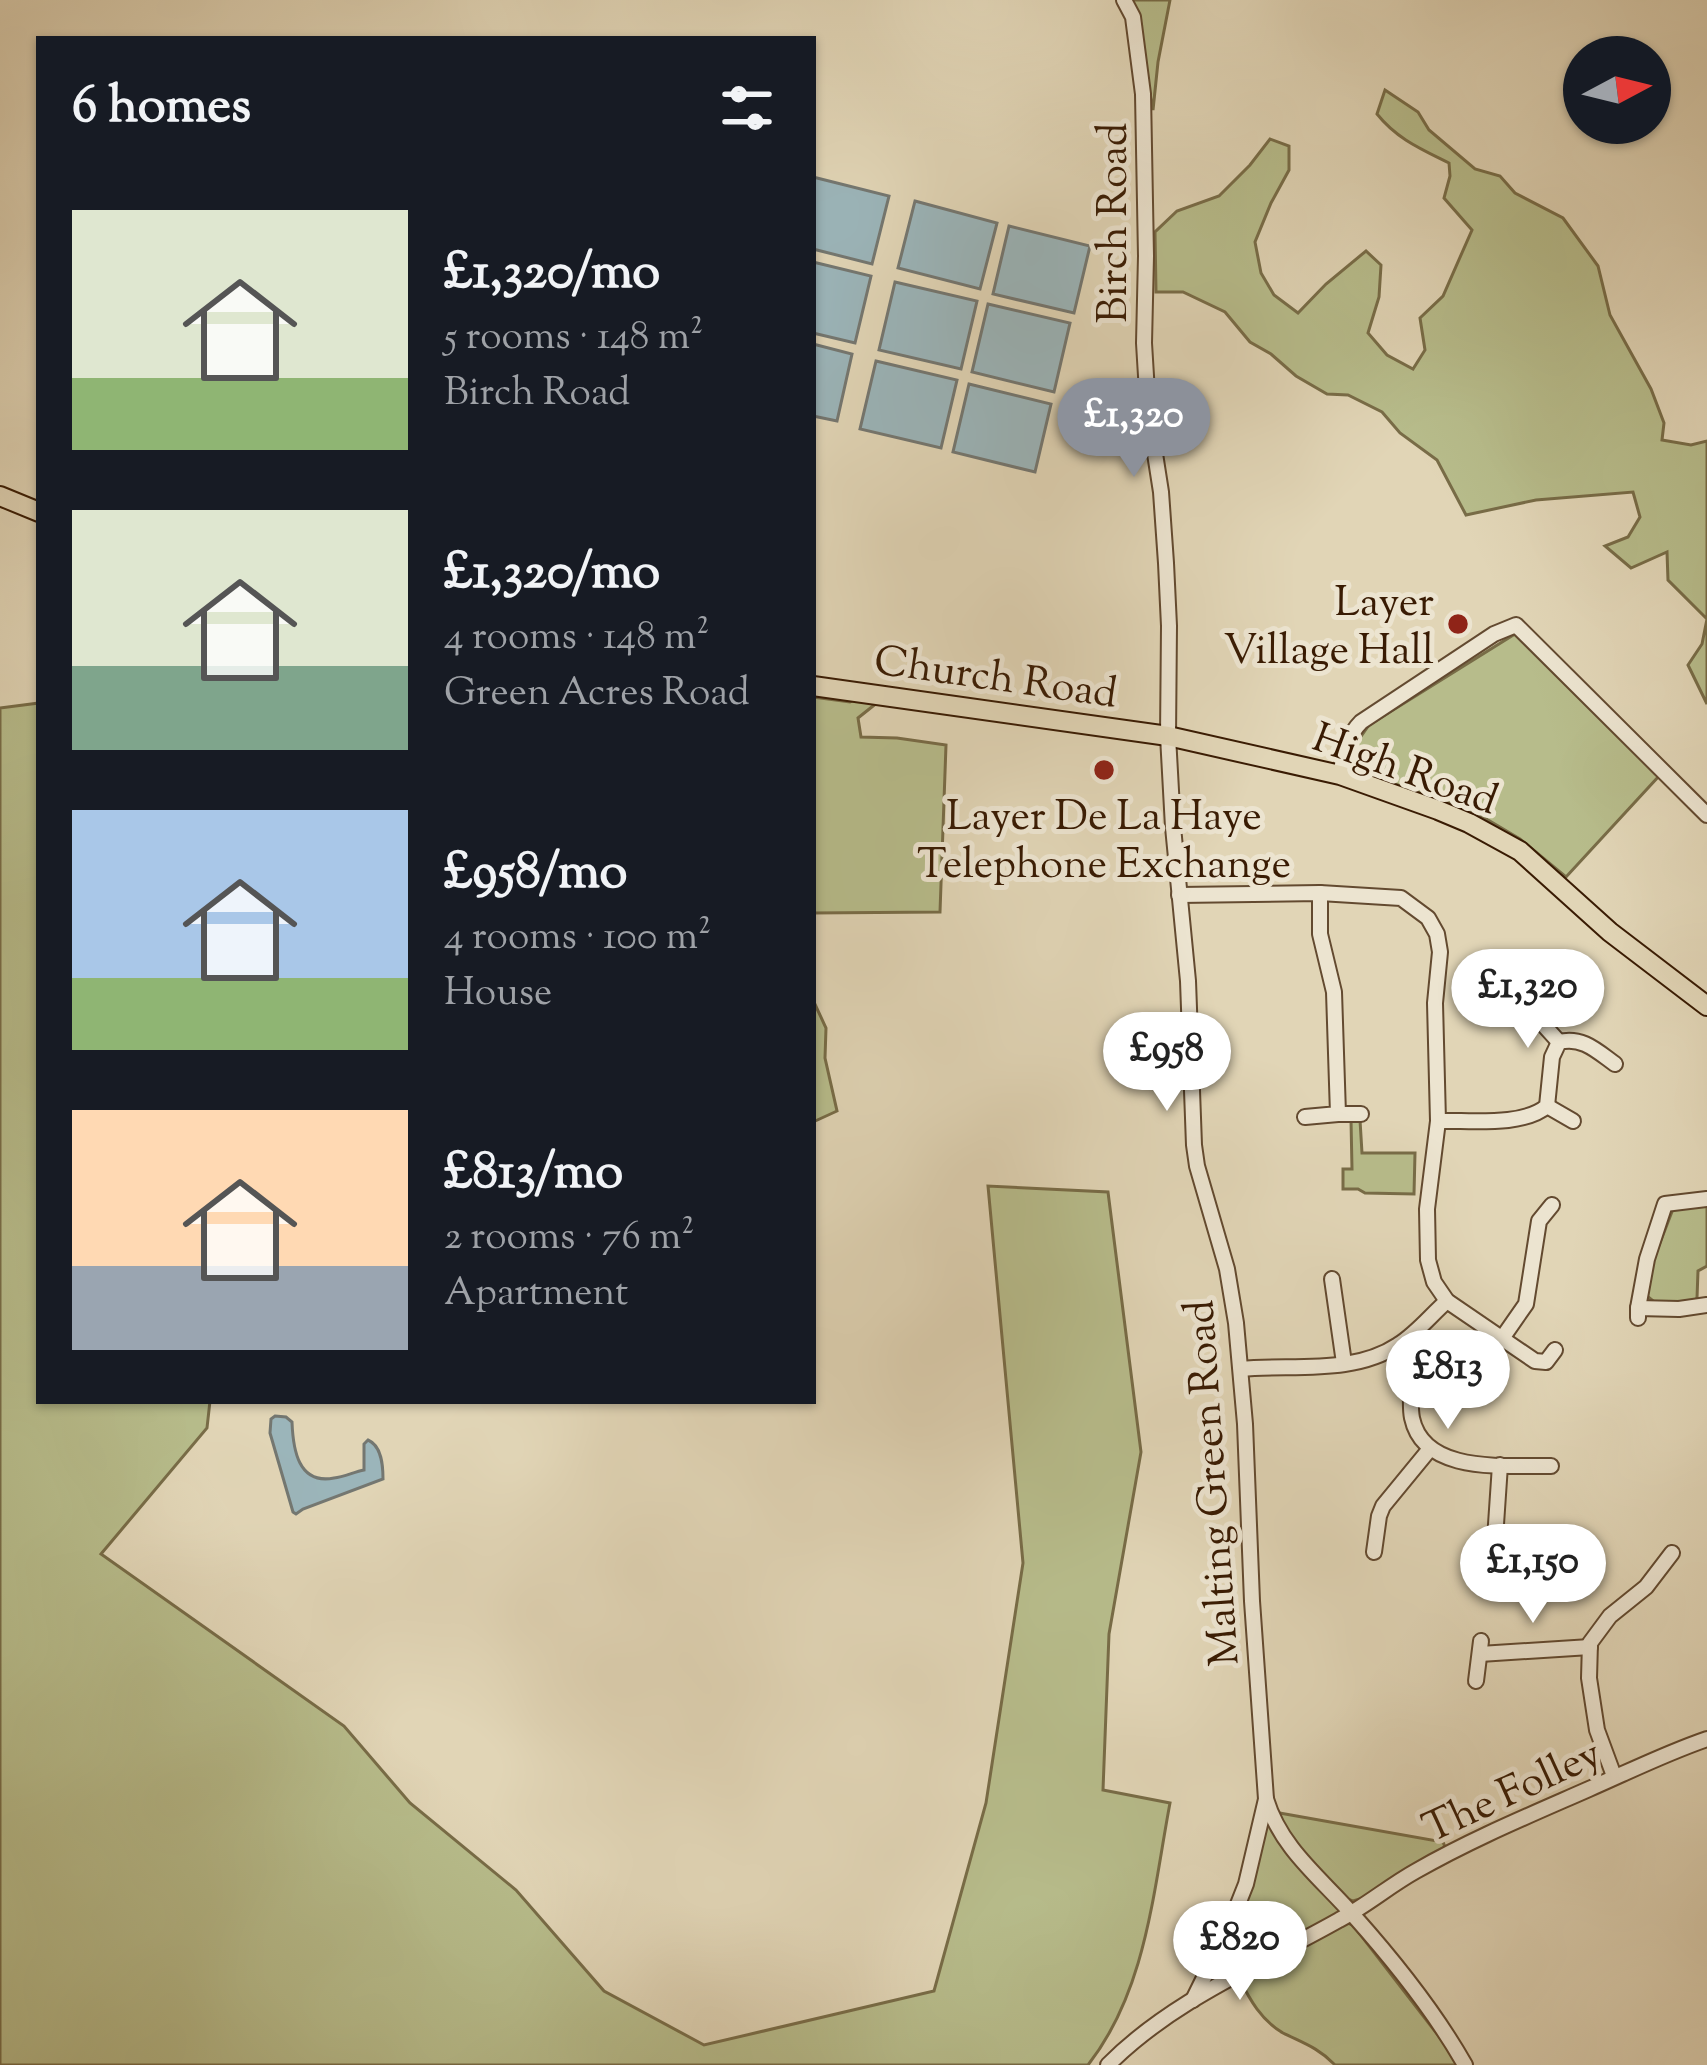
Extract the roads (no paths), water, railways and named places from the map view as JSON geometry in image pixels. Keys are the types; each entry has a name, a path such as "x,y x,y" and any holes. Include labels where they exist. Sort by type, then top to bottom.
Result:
{"main road":[{"path":"0,496 36,511"},
{"name":"Church Road","path":"816,686 1168,736"},
{"name":"High Road","path":"1168,736 1340,775 1469,823 1520,850 1610,932 1707,1006"}],"street":[{"name":"Birch Road","path":"1124,0 1133,17 1143,94 1144,343 1166,563 1168,736"},
{"path":"1340,775 1347,742 1361,722 1494,634 1516,626 1707,815"},
{"name":"Malting Green Road","path":"1168,736 1188,981 1194,1144 1227,1269 1241,1369 1266,1799 1246,1883 1193,2000"},
{"path":"1321,893 1320,934 1334,992 1338,1114"},
{"path":"1179,895 1321,893 1401,898 1428,918 1440,952 1435,1003 1438,1120 1427,1209 1428,1260 1434,1282 1447,1301 1535,1361 1546,1362 1555,1350"},
{"path":"1533,1006 1559,1042"},
{"path":"1559,1042 1582,1041 1615,1064"},
{"path":"1438,1120 1490,1126 1534,1115 1547,1106 1552,1058 1559,1042"},
{"path":"1547,1106 1573,1121"},
{"path":"1305,1117 1361,1114"},
{"path":"1707,1199 1661,1203 1638,1313 1707,1305"},
{"path":"1503,1337 1526,1304 1539,1221 1552,1205"},
{"path":"1332,1279 1344,1364"},
{"path":"1241,1369 1344,1364 1370,1358 1399,1345 1447,1301"},
{"path":"1399,1345 1411,1372 1415,1429 1429,1450 1445,1459 1551,1466"},
{"path":"1375,1552 1384,1506 1429,1450"},
{"path":"1494,1554 1500,1465"},
{"path":"1614,1776 1597,1730 1589,1678 1590,1642 1610,1616 1646,1587 1672,1553"},
{"path":"1476,1681 1481,1648 1589,1647"},
{"name":"The Folley","path":"1108,2065 1132,2041 1193,2000 1352,1914 1377,1894 1486,1833 1707,1739"},
{"path":"1266,1799 1283,1837 1417,1993 1466,2065"},
{"path":"1210,1966 1230,1980"}],"water":[{"path":"816,178 889,196 872,264 816,250"},
{"path":"915,201 997,223 980,289 898,268"},
{"path":"1009,226 1090,246 1074,313 993,294"},
{"path":"816,263 871,276 855,343 816,334"},
{"path":"895,282 977,301 961,369 879,350"},
{"path":"988,304 1070,323 1054,392 972,372"},
{"path":"816,345 852,354 837,421 816,417"},
{"path":"876,361 957,380 941,448 860,429"},
{"path":"969,384 1051,404 1035,472 953,452"},
{"path":"275,1416 292,1422 296,1453 312,1476 334,1478 364,1470 368,1440 379,1452 383,1479 296,1514 270,1433"}],"place":[{"name":"Layer Village Hall","path":"1458,624"},
{"name":"Layer De La Haye Telephone Exchange","path":"1104,770"}]}
